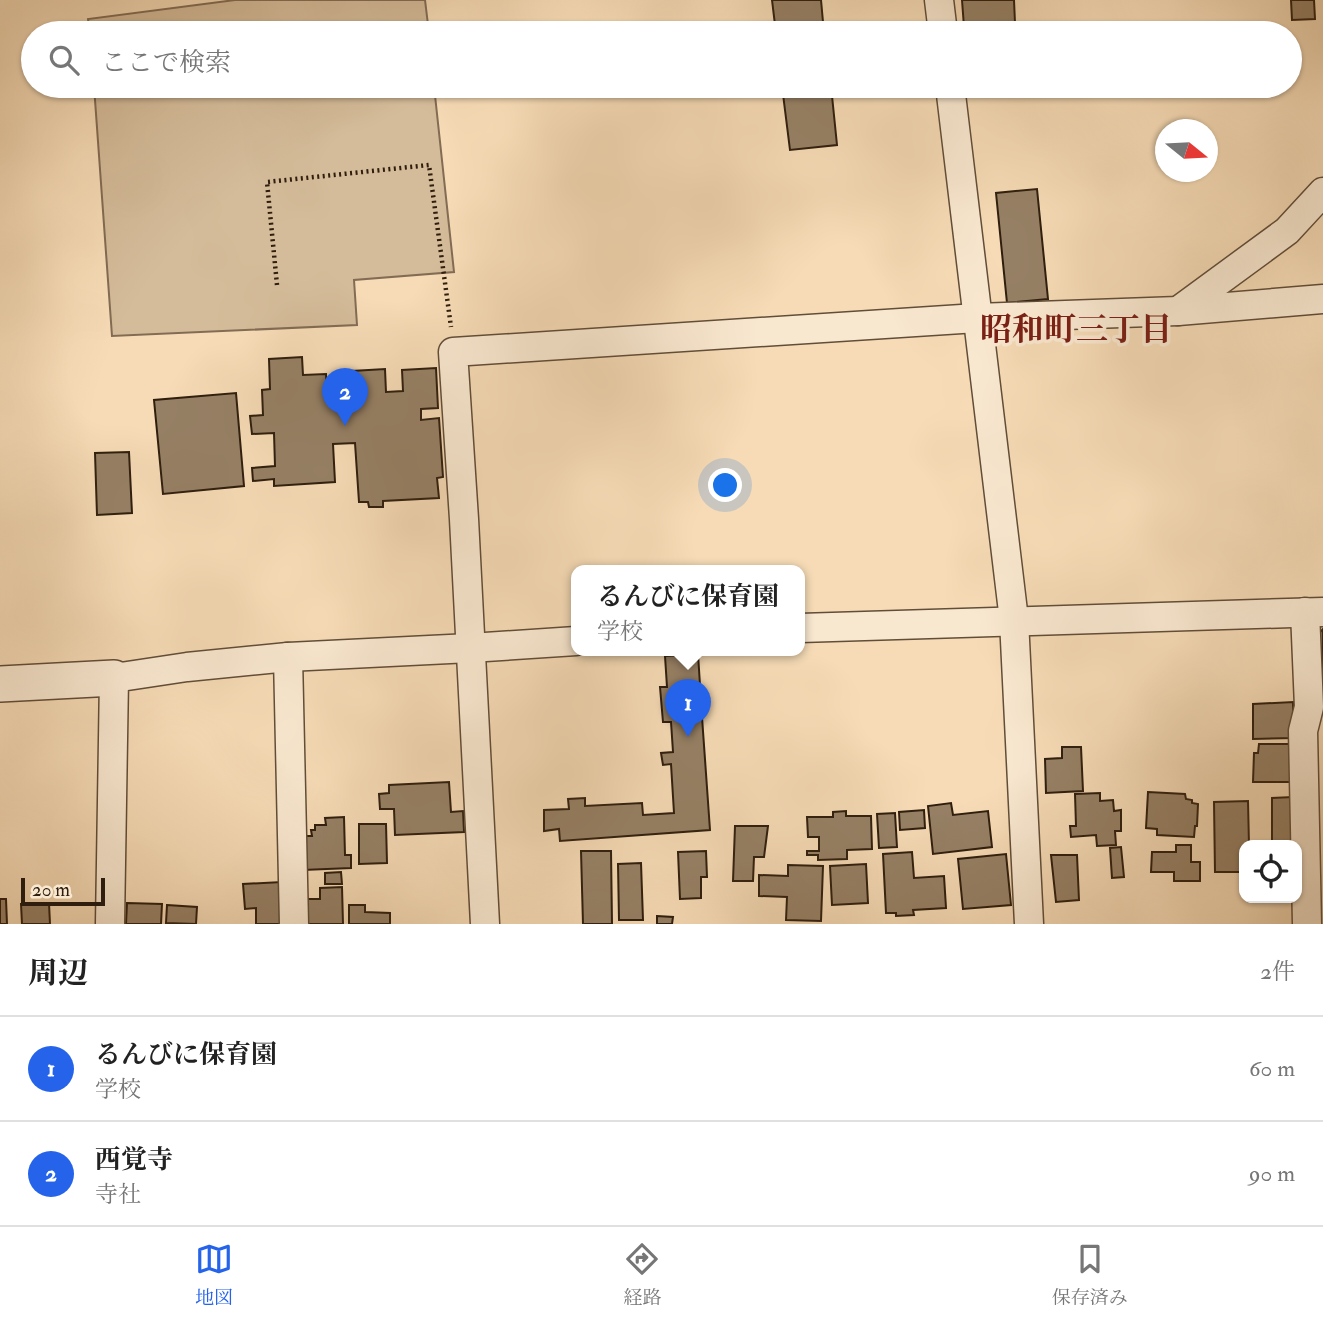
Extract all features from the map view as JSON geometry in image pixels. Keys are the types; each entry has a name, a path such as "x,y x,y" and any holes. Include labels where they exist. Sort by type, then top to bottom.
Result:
{"street":[{"path":"939,0 942,21"},
{"path":"951,98 1014,620 1029,924"},
{"path":"1178,310 1287,231 1323,192"},
{"path":"485,924 453,352 977,318 1178,310 1323,299"},
{"path":"805,628 1314,612 1309,707 1303,731 1307,924"},
{"path":"0,684 114,678 187,667 288,657 571,641"},
{"path":"288,657 294,924"},
{"path":"110,924 114,678"}],"path":[{"path":"277,285 267,182 429,165 453,352"}],"shaded area":[{"path":"235,0 425,0 428,21 88,21"},
{"path":"95,98 435,98 454,272 354,280 357,325 112,336"}],"building":[{"path":"772,0 821,0 823,21 775,21"},
{"path":"962,0 1014,0 1015,21 964,21"},
{"path":"1291,0 1314,0 1315,19 1292,20"},
{"path":"784,98 832,98 837,145 790,150"},
{"path":"1037,189 1048,299 1007,303 996,193"},
{"path":"302,357 303,375 326,374 327,395 353,393 352,371 385,369 386,392 403,391 402,370 436,368 438,408 421,409 421,420 439,418 443,477 437,478 439,498 383,501 383,507 369,507 368,502 359,502 355,443 333,444 335,482 274,486 274,479 253,481 252,468 275,466 274,433 252,434 250,416 263,415 262,390 270,389 269,359"},
{"path":"236,393 244,486 163,494 154,400"},
{"path":"129,452 132,513 97,515 95,453"},
{"path":"1323,629 1323,697 1315,697 1314,639"},
{"path":"665,656 698,656 700,685 678,686 680,719 702,717 710,830 560,841 559,829 544,831 544,810 569,809 568,799 585,798 585,806 642,803 643,815 674,813 671,764 663,765 661,753 673,752 671,722 663,722 660,687 667,687"},
{"path":"1293,702 1294,738 1253,739 1253,704"},
{"path":"1259,744 1295,744 1294,782 1253,782 1254,753 1258,753"},
{"path":"1062,747 1081,747 1083,791 1046,793 1045,759 1062,758"},
{"path":"449,782 451,812 463,811 464,832 395,835 394,809 380,809 379,794 389,793 389,785"},
{"path":"1148,792 1185,794 1186,799 1198,804 1194,837 1157,835 1157,829 1146,828"},
{"path":"1100,793 1100,801 1113,800 1114,811 1121,810 1121,831 1115,831 1116,845 1097,846 1096,835 1071,837 1070,826 1076,826 1075,794"},
{"path":"1293,797 1294,840 1272,840 1272,798"},
{"path":"1248,801 1249,840 1239,840 1239,872 1215,872 1214,802"},
{"path":"951,803 953,815 988,811 992,847 933,854 928,806"},
{"path":"924,810 925,828 900,830 899,812"},
{"path":"846,811 846,816 871,816 872,849 847,850 847,859 818,860 818,855 807,855 807,851 819,851 819,837 808,837 807,817 833,817 833,812"},
{"path":"895,813 897,847 879,848 877,814"},
{"path":"344,817 345,855 351,855 351,868 303,870 302,836 312,836 311,830 315,830 315,825 326,825 325,818"},
{"path":"359,824 386,824 387,863 359,864"},
{"path":"735,826 768,826 764,857 754,857 753,881 733,881"},
{"path":"1176,845 1191,845 1191,862 1200,862 1200,881 1174,881 1174,872 1151,872 1152,852 1176,852"},
{"path":"1121,847 1124,877 1112,878 1110,848"},
{"path":"581,851 611,851 612,924 583,924"},
{"path":"706,851 707,877 701,877 701,898 680,899 678,852"},
{"path":"912,852 914,878 944,876 946,908 913,910 914,915 896,916 896,913 886,913 883,854"},
{"path":"1006,854 1011,905 963,909 958,859"},
{"path":"1051,855 1077,855 1079,900 1056,902"},
{"path":"641,863 643,920 619,920 618,864"},
{"path":"866,864 868,903 832,905 830,866"},
{"path":"788,865 823,866 821,921 786,920 787,897 759,896 759,875 788,876"},
{"path":"341,872 342,884 325,884 325,873"},
{"path":"282,882 284,924 256,924 256,908 245,909 243,884"},
{"path":"342,887 343,924 305,924 305,899 320,899 320,888"},
{"path":"0,899 6,899 7,924 0,924"},
{"path":"49,903 50,924 22,924 21,904"},
{"path":"127,903 162,904 161,924 126,924"},
{"path":"167,905 197,907 196,924 166,923"},
{"path":"349,905 365,905 365,912 390,913 390,924 349,924"},
{"path":"657,916 673,917 672,924 657,924"}],"place":[{"name":"西覚寺","path":"345,426"},
{"name":"るんびに保育園","path":"688,737"}],"district":[{"name":"昭和町三丁目","path":"1076,330"}]}
